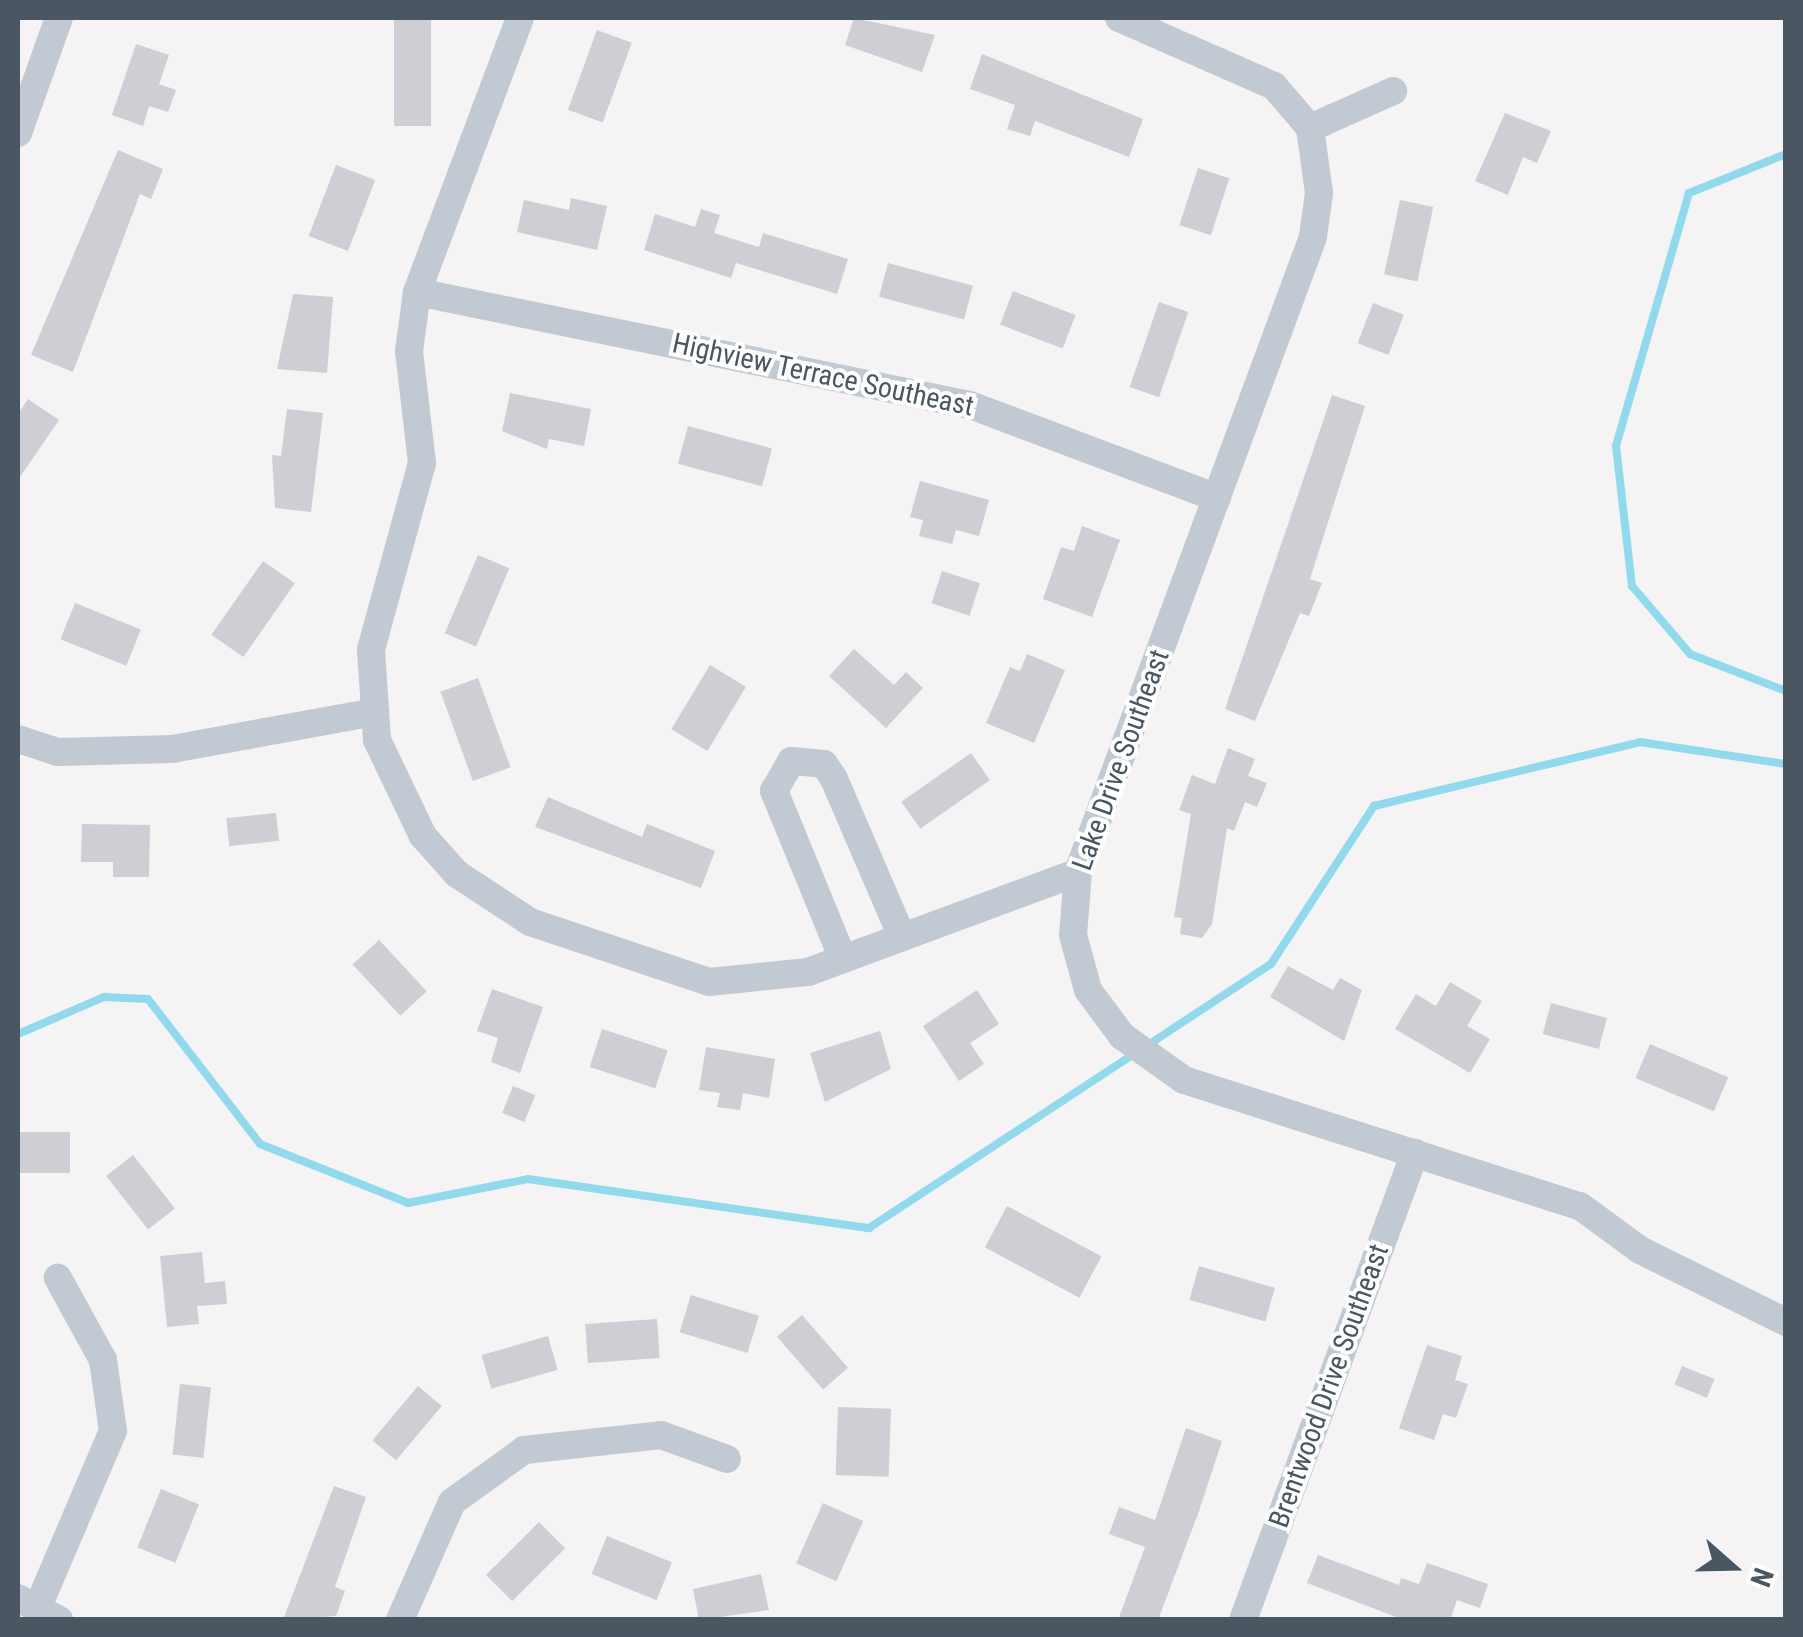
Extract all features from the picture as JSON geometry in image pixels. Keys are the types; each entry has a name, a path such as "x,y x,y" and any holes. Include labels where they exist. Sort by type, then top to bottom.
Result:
{"street":[{"path":"18,133 58,18"},
{"path":"520,18 418,292 409,351 422,463 379,607 370,713 389,776 423,836 457,874 530,922 709,982 843,959 1078,872"},
{"path":"1118,18 1245,66 1310,128 1394,91"},
{"name":"Lake Drive Southeast","path":"1310,128 1313,238 1078,872 1078,963 1131,1044 1184,1080 1580,1206 1640,1250 1786,1322"},
{"name":"Highview Terrace Southeast","path":"418,292 970,405 1218,498"},
{"path":"18,739 58,752 172,749 370,713"},
{"path":"843,959 774,791 790,761 824,764 834,779 902,938"},
{"name":"Brentwood Drive Southeast","path":"1243,1620 1415,1153"},
{"path":"38,1609 113,1432 103,1360 58,1278"},
{"path":"400,1620 452,1502 524,1450 660,1435 727,1459"}],"building":[{"path":"394,18 431,18 431,126 394,126"},
{"path":"854,18 935,35 922,72 845,45"},
{"path":"597,30 632,43 603,123 568,110"},
{"path":"136,44 169,55 159,84 176,90 168,112 149,106 143,126 112,115"},
{"path":"982,54 1143,119 1129,157 1035,121 1030,136 1007,129 1015,105 970,89"},
{"path":"1505,113 1551,131 1537,163 1523,157 1508,195 1475,181"},
{"path":"118,150 163,169 151,199 140,194 73,372 31,355"},
{"path":"336,165 375,180 348,251 309,236"},
{"path":"1198,168 1229,178 1211,235 1179,225"},
{"path":"571,198 607,206 597,250 517,232 524,200 569,210"},
{"path":"1400,200 1433,207 1417,281 1384,274"},
{"path":"701,209 720,215 714,233 759,247 763,233 848,259 837,294 736,263 731,278 644,250 655,214 695,227"},
{"path":"888,263 973,286 964,320 879,297"},
{"path":"1013,291 1076,315 1063,349 1000,325"},
{"path":"293,294 333,297 327,373 277,369"},
{"path":"1159,302 1188,312 1159,397 1130,387"},
{"path":"1373,303 1404,315 1388,355 1358,343"},
{"path":"510,393 591,409 584,446 549,439 547,449 502,431"},
{"path":"1332,395 1365,406 1310,579 1322,583 1309,616 1300,613 1255,721 1225,709"},
{"path":"28,399 59,420 18,480 18,414"},
{"path":"287,409 323,413 311,512 275,508 272,455 281,456"},
{"path":"688,426 772,449 762,486 678,464"},
{"path":"920,481 989,500 979,536 956,530 952,544 919,536 923,520 910,517"},
{"path":"1082,526 1120,540 1092,617 1043,599 1061,547 1074,551"},
{"path":"478,555 509,568 476,647 445,633"},
{"path":"263,561 295,583 243,657 211,635"},
{"path":"942,571 980,583 970,616 931,603"},
{"path":"75,603 141,630 126,666 60,639"},
{"path":"854,649 894,685 906,672 923,688 886,728 829,676"},
{"path":"1027,654 1065,670 1034,743 986,723 1010,667 1020,671"},
{"path":"710,665 746,687 707,751 671,729"},
{"path":"478,678 510,767 473,781 440,692"},
{"path":"1228,748 1255,759 1248,776 1267,783 1257,807 1245,802 1234,831 1227,828 1212,924 1202,938 1180,934 1182,918 1174,917 1191,814 1179,810 1192,775 1215,784"},
{"path":"971,753 990,780 920,829 901,802"},
{"path":"548,797 642,837 647,824 715,851 701,888 535,827"},
{"path":"276,813 279,841 229,846 226,818"},
{"path":"82,824 150,825 149,877 113,877 113,862 81,862"},
{"path":"379,940 427,991 400,1016 353,965"},
{"path":"1288,966 1333,990 1340,978 1362,990 1344,1041 1270,997"},
{"path":"1450,982 1482,1001 1467,1026 1490,1039 1470,1073 1395,1029 1416,994 1436,1006"},
{"path":"492,989 543,1007 520,1073 491,1062 498,1038 477,1031"},
{"path":"977,990 999,1024 970,1043 984,1064 959,1081 923,1026"},
{"path":"1551,1003 1607,1018 1599,1049 1543,1034"},
{"path":"602,1029 668,1050 655,1088 590,1067"},
{"path":"880,1031 891,1069 825,1102 810,1053"},
{"path":"1650,1044 1728,1077 1714,1111 1636,1078"},
{"path":"706,1047 775,1059 769,1098 743,1093 740,1110 717,1107 720,1093 699,1090"},
{"path":"513,1086 535,1095 524,1122 502,1113"},
{"path":"18,1132 70,1132 70,1173 18,1173"},
{"path":"133,1155 175,1209 148,1230 106,1176"},
{"path":"1007,1206 1101,1256 1079,1298 985,1247"},
{"path":"202,1252 205,1283 225,1281 227,1304 197,1306 199,1324 167,1327 160,1256"},
{"path":"1199,1266 1275,1288 1265,1321 1189,1300"},
{"path":"691,1295 759,1316 747,1353 680,1332"},
{"path":"802,1315 848,1368 823,1389 777,1337"},
{"path":"657,1319 660,1358 588,1363 585,1324"},
{"path":"548,1336 558,1370 491,1389 482,1355"},
{"path":"1427,1345 1462,1356 1455,1380 1468,1384 1456,1418 1443,1414 1434,1440 1399,1428"},
{"path":"1682,1366 1714,1379 1707,1398 1675,1385"},
{"path":"180,1384 211,1387 203,1458 173,1455"},
{"path":"418,1386 442,1406 396,1460 372,1440"},
{"path":"838,1407 891,1409 889,1477 836,1475"},
{"path":"1186,1428 1222,1441 1199,1511 1158,1620 1118,1620 1145,1547 1109,1534 1119,1507 1155,1520"},
{"path":"334,1486 366,1497 335,1587 345,1591 336,1616 283,1620"},
{"path":"161,1489 199,1504 175,1563 137,1547"},
{"path":"823,1503 863,1521 836,1581 796,1563"},
{"path":"539,1522 565,1548 512,1601 486,1575"},
{"path":"607,1536 672,1562 657,1600 592,1574"},
{"path":"1318,1555 1399,1585 1401,1578 1419,1584 1427,1563 1488,1584 1480,1608 1457,1600 1450,1620 1404,1620 1307,1583"},
{"path":"761,1574 769,1610 699,1620 693,1589"}],"waterway":[{"path":"1786,154 1689,193 1616,446 1632,586 1690,654 1786,691"},
{"path":"1148,1045 1271,964 1374,806 1640,742 1786,764"},
{"path":"18,1034 104,997 148,999 260,1144 408,1203 528,1179 869,1228 1137,1052"}]}
